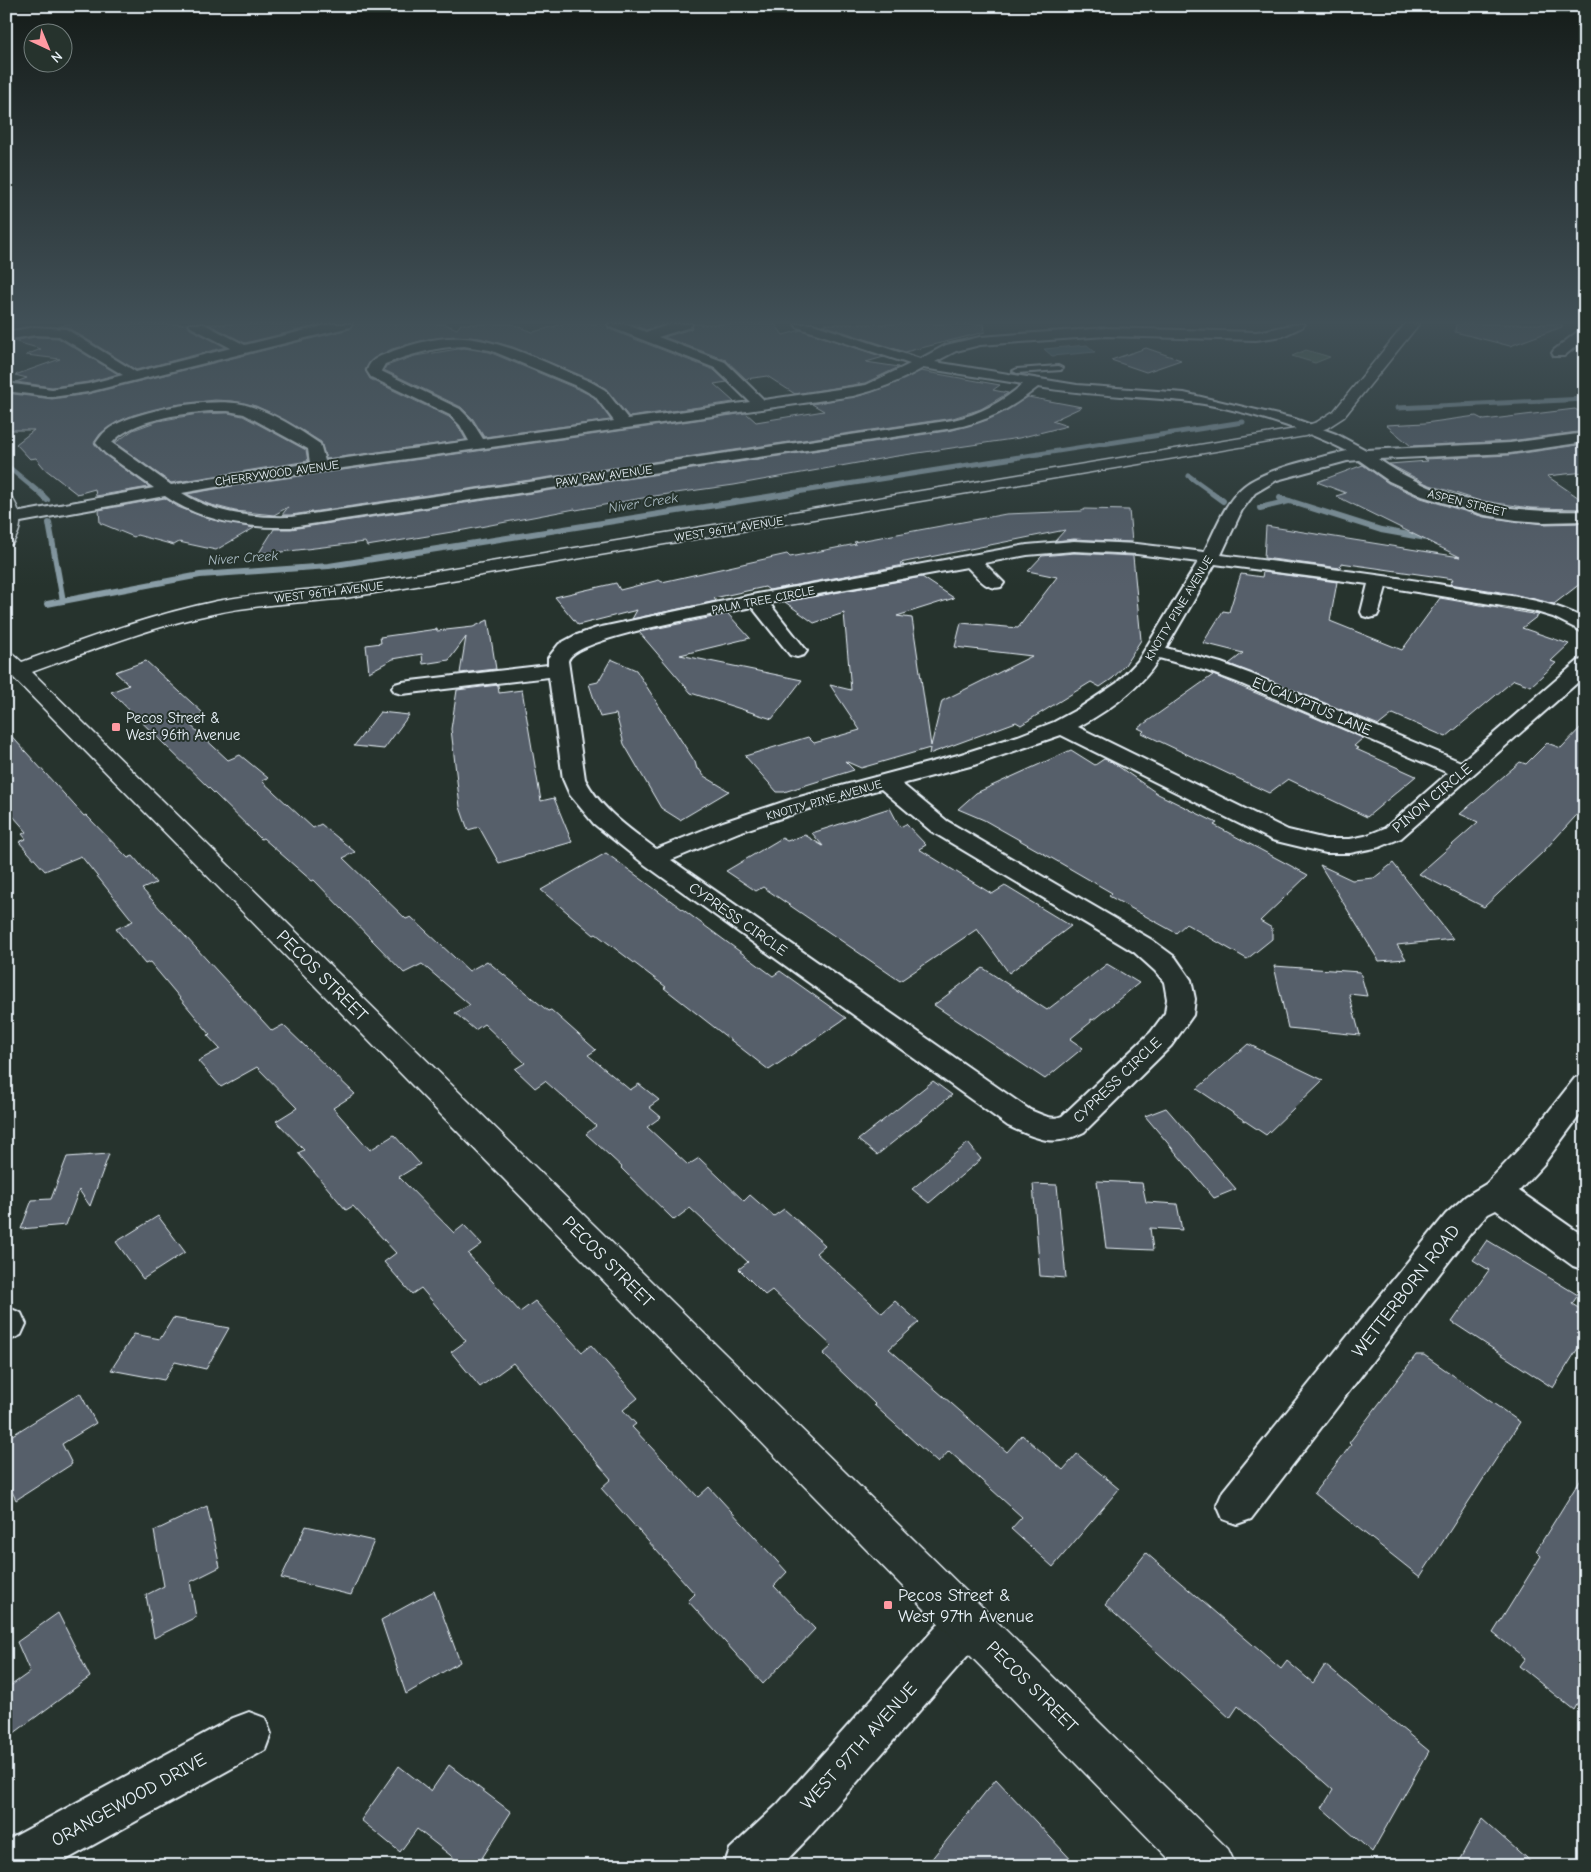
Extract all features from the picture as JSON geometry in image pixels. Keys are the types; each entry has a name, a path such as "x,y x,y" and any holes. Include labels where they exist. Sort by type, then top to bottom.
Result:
{"street":[{"name":"PAW PAW AVENUE","path":"177,411 125,426 109,436 104,443 110,450 182,501 202,510 253,521 291,522 953,424 980,418 995,411"},
{"name":"PAW PAW AVENUE","path":"249,411 315,447 318,466"},
{"path":"453,411 460,415 478,444"},
{"path":"614,411 623,424"},
{"name":"CHERRYWOOD AVENUE","path":"15,518 169,490 318,466 715,411"},
{"name":"ASPEN STREET","path":"1250,411 1281,419 1343,442 1411,486 1452,501 1516,515 1544,517 1585,516"},
{"name":"WEST 96TH AVENUE","path":"10,667 155,622 217,606 345,592 1249,443 1311,430 1331,421 1341,411"},
{"name":"KNOTTY PINE AVENUE","path":"653,859 731,827 800,804 966,760 1026,741 1062,727 1086,714 1119,692 1146,664 1210,558 1234,508 1248,490 1258,484 1294,469 1334,458 1360,454 1510,448 1585,437"},
{"path":"6,502 12,509 15,518 6,540"},
{"name":"PALM TREE CIRCLE","path":"653,859 602,819 582,795 574,779 558,670 558,657 564,650 588,637 757,600 1027,550 1074,546 1137,549 1210,558"},
{"path":"1210,558 1378,580 1535,606 1560,613 1585,627"},
{"path":"971,560 995,583"},
{"path":"1370,612 1378,580"},
{"path":"757,600 796,651"},
{"name":"EUCALYPTUS LANE","path":"1155,651 1214,667 1244,678 1464,771"},
{"name":"PINON CIRCLE","path":"1062,727 1252,822 1280,834 1326,846 1350,846 1371,842 1393,833 1585,665"},
{"name":"PECOS STREET","path":"10,667 1211,1866"},
{"path":"402,688 558,670"},
{"name":"CYPRESS CIRCLE","path":"653,859 1019,1118 1047,1130 1060,1131 1073,1124 1161,1039 1179,1015 1181,999 1177,980 1165,964 1143,946 939,826 886,782"},
{"name":"WETTERBORN ROAD","path":"1237,1505 1458,1224 1477,1205 1497,1193 1532,1156 1585,1086"},
{"path":"1497,1193 1585,1256"},
{"name":"WEST 97TH AVENUE","path":"747,1866 794,1820 968,1623"},
{"name":"ORANGEWOOD DRIVE","path":"8,1866 249,1734"}],"building":[{"path":"6,411 148,411 117,422 100,434 94,443 104,454 149,487 96,496 95,489 77,494 45,469 36,458 30,459 16,444 34,430 6,430"},
{"path":"267,411 437,411 449,417 458,426 466,440 326,459 321,442"},
{"path":"465,411 605,411 611,420 484,437 473,419"},
{"path":"624,411 668,411 629,417"},
{"path":"822,411 974,411 953,418 291,515 282,515 288,507 274,515 235,511 208,504 187,494 244,484 746,413 756,422"},
{"path":"1003,411 1073,411 1052,421 1067,426 1019,438 575,509 367,546 365,542 259,553 274,529 291,529 953,430 989,419"},
{"path":"1555,411 1579,411 1585,415 1585,431 1510,441 1411,446 1386,425 1425,423 1476,416 1484,420"},
{"path":"228,413 243,416 306,450 308,461 171,483 115,443 133,430 158,421 198,414"},
{"path":"1585,444 1585,472 1547,476 1585,502 1585,509 1530,508 1477,500 1427,484 1389,464 1428,461 1425,459 1510,455"},
{"path":"1363,465 1388,483 1421,498 1484,517 1544,524 1585,523 1585,580 1554,604 1513,594 1450,584 1453,579 1341,563 1340,568 1264,558 1266,526 1460,557 1336,496 1346,493 1317,482"},
{"path":"165,498 178,507 209,519 254,528 216,550 179,542 174,545 137,535 134,537 100,523 99,510"},
{"path":"1085,509 1129,510 1132,542 1074,539 1055,541 1065,530 900,563 904,565 769,590 765,587 714,598 716,601 632,619 637,610 578,625 555,597 616,583 620,590 659,580 662,582 787,554 790,557 856,544 854,542 1006,514 1082,511"},
{"path":"1074,553 1133,556 1141,640 1125,665 1113,678 1100,687 1091,682 1021,725 1016,722 929,754 930,748 861,768 845,761 854,770 784,792 777,792 745,756 808,737 814,743 860,730 830,685 851,690 844,613 814,623 785,602 922,577 954,598 897,616 912,618 931,746 942,701 1032,656 955,647 961,623 1018,628 1057,577 1028,571 1042,556"},
{"path":"1263,572 1337,582 1330,621 1402,650 1440,598 1539,615 1522,628 1569,644 1551,661 1556,663 1531,686 1514,680 1446,737 1393,714 1379,725 1229,664 1243,653 1203,643 1223,611 1229,612 1241,574 1262,577"},
{"path":"728,614 750,638 680,655 802,680 772,719 691,693 639,632"},
{"path":"488,620 496,669 460,673 466,637 449,660 423,664 422,654 393,659 369,672 366,645 381,643 380,637 437,629 437,631 473,627"},
{"path":"611,659 636,670 695,762 697,769 704,776 729,791 680,820 661,808 624,744 616,714 600,717 589,684 598,682"},
{"path":"146,661 203,713 185,720 228,760 240,755 268,778 262,781 313,828 321,824 355,852 343,858 406,919 411,917 469,971 487,961 548,1011 551,1010 596,1050 588,1055 630,1090 639,1084 659,1100 649,1107 661,1117 647,1127 688,1165 699,1158 744,1201 750,1195 774,1216 784,1209 825,1245 816,1253 882,1313 895,1301 919,1322 889,1349 1007,1452 1022,1435 1063,1470 1077,1454 1119,1489 1053,1567 1011,1529 1022,1517 949,1451 938,1463 874,1405 823,1354 832,1346 772,1290 765,1295 739,1269 748,1262 690,1208 674,1220 622,1167 586,1134 596,1126 545,1081 535,1088 515,1069 525,1063 484,1024 475,1030 455,1013 470,1005 422,964 404,973 314,880 312,881 263,838 261,839 111,692 129,685 115,672"},
{"path":"1213,675 1363,738 1354,746 1358,748 1356,749 1416,776 1367,817 1288,779 1269,793 1142,733 1144,731 1138,728"},
{"path":"498,685 499,693 522,690 541,801 554,798 572,842 499,863 479,827 468,830 460,807 451,729 457,690"},
{"path":"380,712 409,715 384,749 354,746"},
{"path":"1585,723 1585,806 1543,852 1484,907 1419,874 1478,822 1460,814 1520,762 1526,764 1547,743 1561,748"},
{"path":"6,730 84,816 86,815 128,858 133,856 156,883 142,889 272,1031 283,1025 355,1094 333,1108 370,1150 394,1135 420,1164 399,1177 454,1233 464,1225 482,1244 468,1254 520,1312 535,1301 582,1352 591,1345 638,1398 623,1410 636,1424 632,1427 698,1497 709,1487 787,1572 774,1586 815,1629 763,1684 688,1601 695,1594 601,1488 611,1479 513,1363 480,1387 451,1352 466,1341 421,1288 412,1294 384,1262 396,1253 353,1206 346,1210 298,1153 304,1150 276,1121 297,1108 257,1067 221,1087 198,1061 220,1049 207,1035 210,1034 150,962 145,964 116,929 133,921 81,856 45,871 19,842 26,839 22,834 27,832 6,808"},
{"path":"1071,750 1095,765 1104,759 1112,762 1158,794 1217,823 1214,825 1308,875 1260,921 1272,928 1272,939 1247,959 1186,924 1176,933 1109,896 1112,893 1062,864 984,820 958,809 976,793"},
{"path":"890,808 900,827 906,824 926,845 919,849 992,894 1005,886 1071,926 1009,973 977,929 900,981 763,887 756,891 726,871 782,838 787,841 805,835 823,846 812,833"},
{"path":"606,853 773,976 780,971 846,1018 769,1070 664,988 666,987 596,934 594,935 541,890"},
{"path":"1393,863 1453,939 1397,945 1406,959 1379,961 1320,865 1352,880 1374,878"},
{"path":"1107,964 1139,983 1093,1020 1091,1019 1091,1022 1070,1039 1083,1048 1045,1079 934,1005 983,968 1047,1010"},
{"path":"1274,966 1360,972 1367,996 1349,994 1360,1035 1288,1028"},
{"path":"1248,1044 1323,1080 1266,1135 1197,1089"},
{"path":"933,1081 952,1095 877,1155 858,1140"},
{"path":"1166,1108 1236,1189 1214,1198 1145,1116"},
{"path":"968,1143 981,1159 929,1203 912,1189"},
{"path":"109,1154 90,1206 79,1190 66,1225 21,1229 32,1200 51,1199 67,1157"},
{"path":"1097,1181 1142,1183 1146,1202 1177,1204 1182,1230 1150,1228 1153,1250 1106,1248"},
{"path":"1033,1184 1057,1185 1066,1278 1040,1276"},
{"path":"158,1216 185,1252 143,1279 116,1242"},
{"path":"1487,1240 1578,1295 1572,1304 1585,1312 1585,1337 1553,1388 1452,1322 1489,1270 1473,1260"},
{"path":"173,1318 229,1328 206,1369 175,1362 164,1380 111,1370 134,1334 160,1339"},
{"path":"1416,1355 1424,1355 1520,1422 1420,1577 1314,1493 1351,1445 1349,1443"},
{"path":"80,1393 96,1423 62,1444 72,1464 16,1500 6,1479 6,1439"},
{"path":"1585,1472 1585,1690 1574,1710 1519,1666 1525,1658 1493,1633 1541,1556 1536,1551"},
{"path":"207,1506 220,1567 190,1582 196,1617 154,1638 146,1595 164,1586 154,1531"},
{"path":"306,1526 374,1541 351,1595 281,1578"},
{"path":"1146,1553 1281,1669 1287,1661 1313,1683 1325,1665 1429,1751 1372,1852 1322,1808 1333,1790 1238,1706 1230,1718 1105,1605"},
{"path":"434,1591 460,1662 406,1694 381,1620"},
{"path":"58,1613 90,1677 6,1739 6,1689 30,1672 17,1642"},
{"path":"449,1765 511,1812 477,1866 464,1866 417,1829 400,1852 361,1820 399,1766 431,1791"},
{"path":"996,1779 1077,1866 926,1866"},
{"path":"1482,1819 1535,1866 1456,1866"}],"waterway":[{"name":"Niver Creek","path":"784,494 1243,422"},
{"path":"6,465 41,494"},
{"path":"1189,476 1214,494"},
{"name":"Niver Creek","path":"63,601 200,575 329,566 792,493"},
{"path":"1212,493 1223,501"},
{"path":"41,494 47,500"},
{"path":"1280,498 1381,530 1432,539"},
{"path":"1260,508 1289,501"},
{"path":"49,523 63,601"},
{"name":"Niver Creek","path":"47,604 63,601"}],"place":[{"name":"Pecos Street & West 96th Avenue","path":"116,727"},
{"name":"Pecos Street & West 97th Avenue","path":"888,1605"}]}
